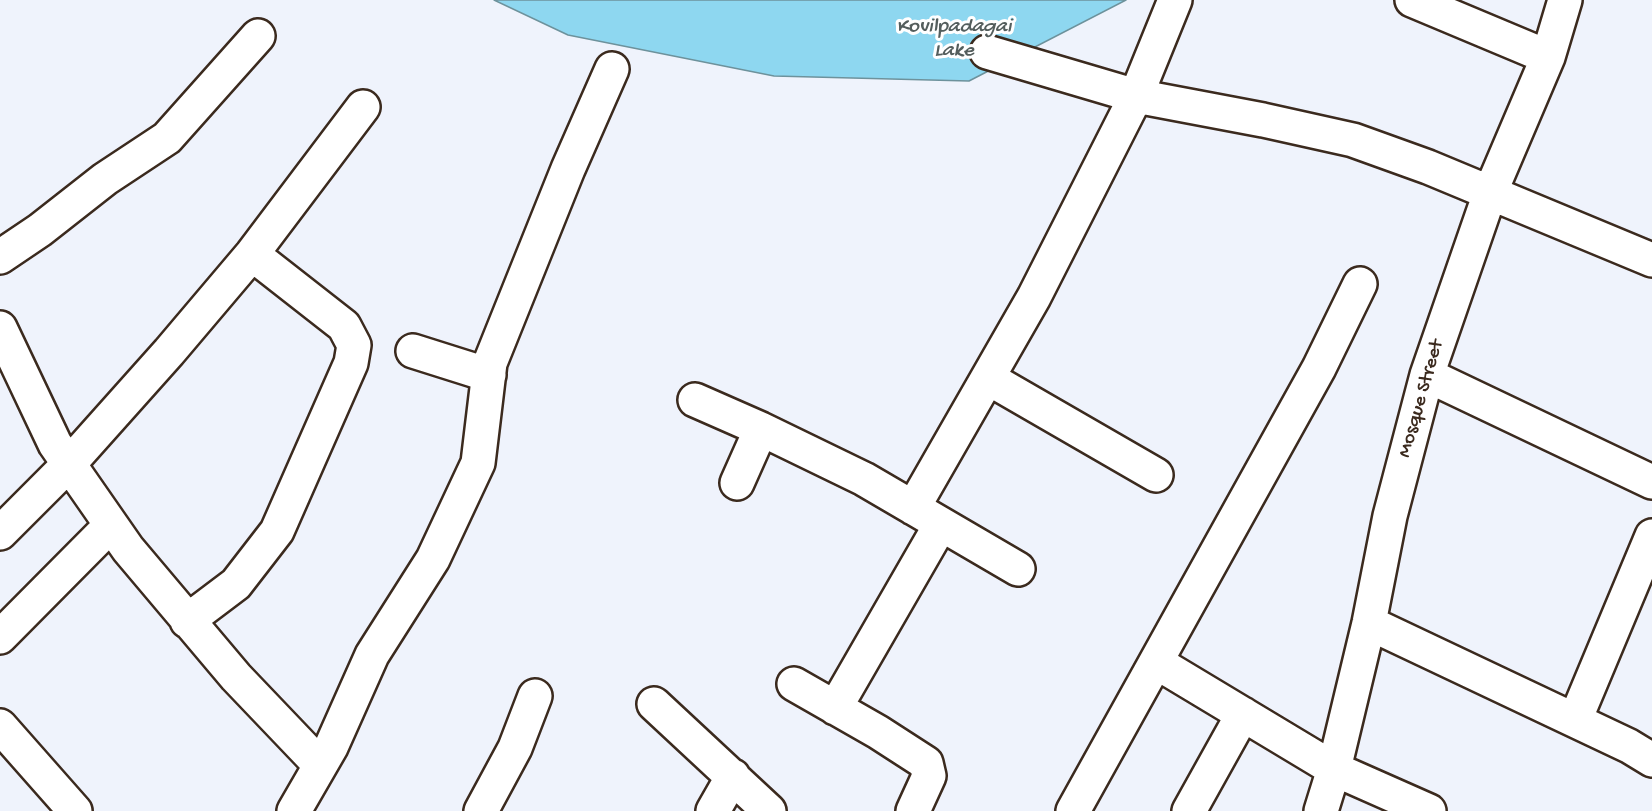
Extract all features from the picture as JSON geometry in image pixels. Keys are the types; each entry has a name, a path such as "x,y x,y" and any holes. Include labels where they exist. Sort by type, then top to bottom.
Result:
{"street":[{"path":"913,508 1034,297 1136,96 1175,0"},
{"path":"1412,0 1548,57"},
{"name":"Mosque Street","path":"1321,811 1335,769 1370,623 1390,516 1427,375 1490,193 1548,57 1564,0"},
{"path":"0,257 40,230 105,179 167,138 258,36"},
{"path":"987,52 1136,96 1353,140 1428,167 1652,260"},
{"path":"294,811 331,747 372,656 433,559 478,462 490,363 523,278 612,69"},
{"path":"0,533 69,464 169,352 252,254 363,107"},
{"path":"187,621 236,584 277,531 351,363 354,345 344,326 252,254"},
{"path":"1073,811 1319,368 1360,284"},
{"path":"3,341 55,444 128,549 236,677 320,765"},
{"path":"413,351 489,375"},
{"path":"1427,375 1652,482"},
{"path":"988,378 1156,475"},
{"path":"695,400 864,479 1018,569"},
{"path":"737,483 760,429"},
{"path":"835,708 941,524"},
{"path":"0,637 111,525"},
{"path":"1575,720 1652,536"},
{"path":"1370,623 1629,746 1652,760"},
{"path":"1156,662 1335,769 1429,811"},
{"path":"794,684 926,763 929,776 913,811"},
{"path":"481,811 515,748 535,696"},
{"path":"654,704 769,811"},
{"path":"1189,811 1243,714"},
{"path":"0,726 75,811"},
{"path":"713,811 733,776"}],"water":[{"name":"Kovilpadagai Lake","path":"494,0 1126,0 969,81 774,76 568,35"}]}
